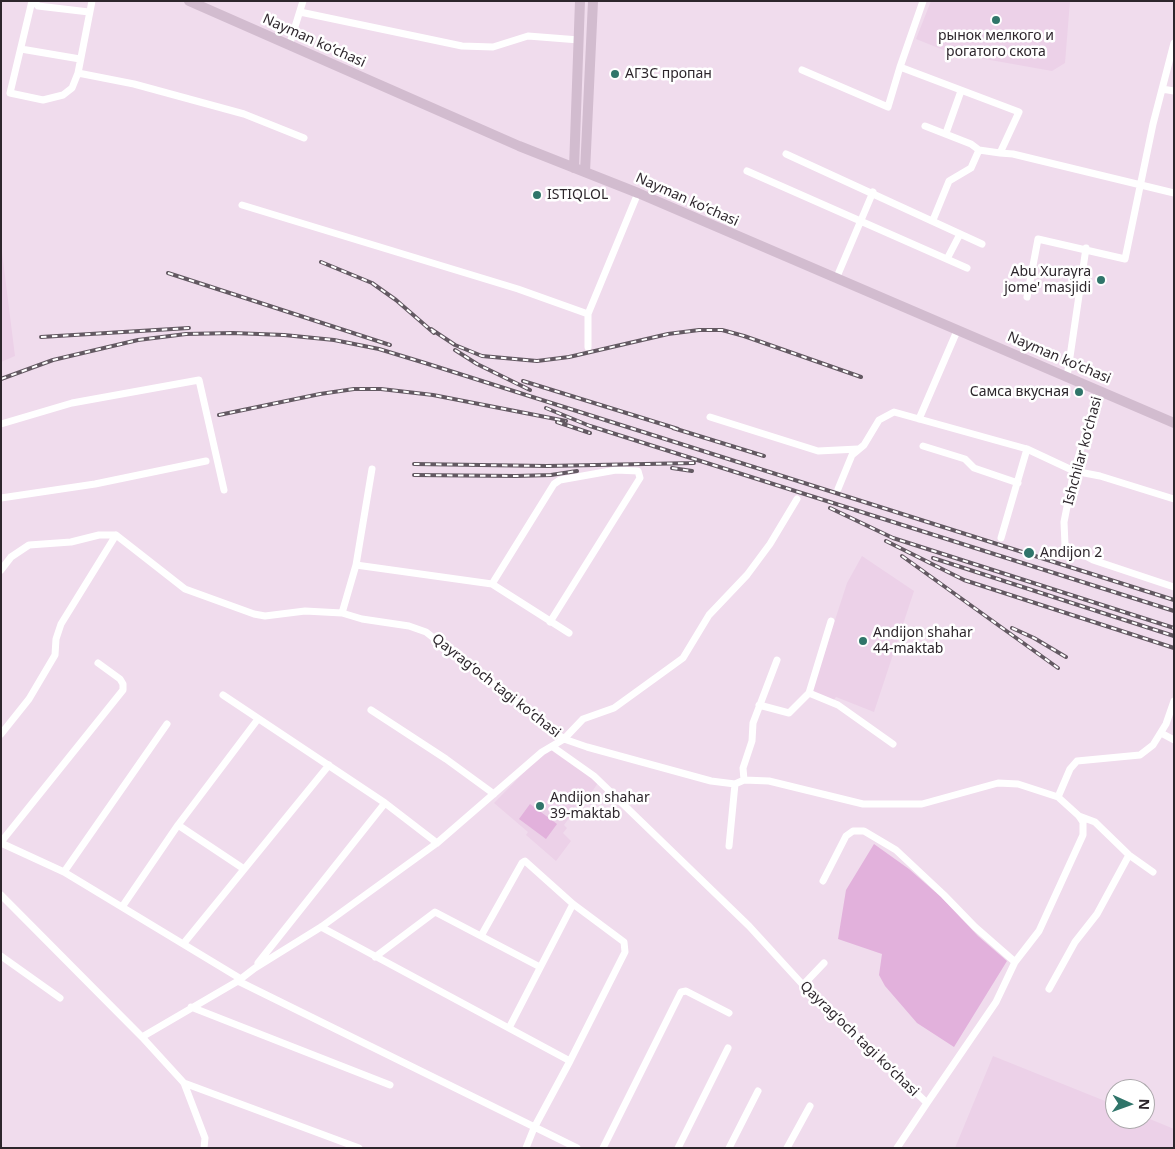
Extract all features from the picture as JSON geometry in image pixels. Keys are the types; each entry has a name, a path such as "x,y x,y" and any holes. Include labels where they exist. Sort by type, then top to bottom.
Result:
{"main road":[{"name":"Nayman koʻchasi","path":"189,1 288,46 574,168 638,193 1174,423"},
{"path":"574,168 580,1"},
{"path":"585,172 592,1"}],"street":[{"path":"33,1 38,6 89,12"},
{"path":"33,1 10,93 43,100 63,95 72,88 78,73 92,1"},
{"path":"288,46 303,1"},
{"path":"802,70 888,107 923,1"},
{"path":"300,12 462,46 493,47 528,36 579,40"},
{"path":"1027,297 1038,239 1086,248 1125,259 1140,185 1174,43"},
{"path":"21,49 80,59"},
{"path":"900,67 1020,112 1000,153"},
{"path":"78,73 134,84 244,114 304,138"},
{"path":"1162,89 1174,91"},
{"path":"946,133 961,91"},
{"path":"925,126 971,144 979,150 1013,154 1174,193"},
{"path":"933,220 949,181 970,168 979,150"},
{"path":"786,154 873,192 982,244"},
{"path":"747,171 967,268"},
{"path":"836,279 873,192"},
{"path":"588,347 588,314 638,193"},
{"path":"242,205 518,289 588,314"},
{"path":"947,259 960,234"},
{"path":"1067,376 1086,248"},
{"path":"919,419 957,331"},
{"path":"1,424 72,403 199,380 224,490"},
{"name":"Ishchilar koʻchasi","path":"1099,390 1074,471 1064,522 1065,545 1093,560 1174,587"},
{"path":"710,417 818,451 858,448 864,445 879,420 894,412 1027,450 1074,471 1100,476 1174,499"},
{"path":"923,446 965,459 974,468 1018,483"},
{"path":"838,489 848,461 858,448"},
{"path":"1001,538 1027,450"},
{"path":"1,498 95,484 206,461"},
{"path":"342,613 356,565 372,468"},
{"path":"492,584 554,484 560,480 616,470 638,471 640,478 550,622"},
{"path":"142,1037 240,980 255,968 321,927 437,843 542,752 564,739 583,719 614,708 683,658 709,615 747,575 770,544 797,499"},
{"path":"1,734 29,699 51,661 57,648 56,639 62,624 116,535 99,534 71,542 29,545 11,557 2,567"},
{"name":"Qayragʻoch tagi koʻchasi","path":"116,535 186,589 254,614 266,616 305,611 342,613 362,619 409,626 426,632 564,739 704,779 735,784"},
{"path":"356,565 492,584 569,633"},
{"path":"759,705 789,713 809,693 831,621"},
{"path":"744,780 743,768 752,741 751,729 777,660"},
{"path":"98,663 120,679 123,684 122,690 1,842 64,872 184,943 240,980 577,1148"},
{"path":"809,693 838,705 893,744"},
{"path":"223,695 385,803 437,843"},
{"path":"1058,797 1070,769 1077,761 1140,755 1153,745 1161,733 1174,702"},
{"path":"371,710 446,759 494,794"},
{"path":"122,907 178,825 258,719"},
{"path":"64,872 167,724"},
{"path":"1161,733 1174,740"},
{"name":"Qayragʻoch tagi koʻchasi","path":"553,747 594,776 749,926 803,985 927,1103 996,1002 1016,962 1039,931 1083,835 1083,822 1079,816"},
{"path":"184,943 329,765"},
{"path":"729,846 735,784 744,780 769,781 863,804 922,804 998,783 1018,784 1058,797 1079,816 1096,822 1129,855 1153,872"},
{"path":"255,968 385,803"},
{"path":"178,825 244,870"},
{"path":"822,881 846,836 853,831 864,831 896,850 944,894 975,927 1016,962"},
{"path":"1048,989 1076,942 1097,914 1129,855"},
{"path":"481,936 522,863 525,861 573,904 624,942 626,948 570,1061 534,1128 526,1148"},
{"path":"1,895 142,1037 184,1083 205,1138 204,1148"},
{"path":"509,1028 573,904"},
{"path":"375,957 435,912 540,967"},
{"path":"321,927 570,1061"},
{"path":"1,956 60,998"},
{"path":"803,985 824,963"},
{"path":"603,1148 681,992 686,991 729,1014"},
{"path":"191,1007 390,1085"},
{"path":"678,1148 728,1048"},
{"path":"184,1083 360,1148"},
{"path":"730,1148 758,1091"},
{"path":"897,1148 927,1103"},
{"path":"786,1148 810,1106"}],"shaded area":[{"name":"рынок мелкого и рогатого скота","path":"931,1 1070,1 1065,63 1052,71 951,53 916,39"},
{"path":"1,244 15,356 1,362"},
{"name":"Andijon shahar 44-maktab","path":"862,556 914,591 874,712 836,697 833,701 812,691 847,583"},
{"name":"Andijon shahar 39-maktab","path":"551,750 598,783 578,812 575,810 564,825 567,828 563,833 571,841 556,861 526,835 528,832 494,803 540,756"},
{"path":"530,804 557,824 546,839 519,819"},
{"path":"874,844 909,869 941,897 978,936 1007,961 954,1047 917,1023 885,986 879,975 882,954 838,939 846,890"},
{"path":"993,1056 1105,1101 1105,1129 1155,1129 1155,1121 1174,1129 1174,1148 955,1148"}],"railway":[{"path":"321,262 372,283 396,300 434,333"},
{"path":"168,273 390,345"},
{"path":"41,337 189,328"},
{"path":"431,329 455,345 482,356 537,361 569,357 668,334 699,330 722,330 861,377"},
{"path":"1,379 53,360 138,340 186,334 284,335 334,340 379,349 425,363 1174,600"},
{"path":"455,350 477,364 530,390"},
{"path":"523,381 678,429"},
{"path":"219,415 320,394 354,389 381,389 433,395 566,421"},
{"path":"546,408 590,426 1174,611"},
{"path":"557,422 590,433"},
{"path":"673,428 764,456"},
{"path":"414,464 547,466 694,463"},
{"path":"672,468 692,471"},
{"path":"414,475 516,476 551,475 577,471"},
{"path":"830,508 893,538 1174,628"},
{"path":"886,541 964,580 1174,648"},
{"path":"902,556 1058,668"},
{"path":"933,558 1174,636"},
{"path":"1012,628 1034,638 1066,657"}],"place":[{"name":"рынок мелкого и рогатого скота","path":"996,20"},
{"name":"АГЗС пропан","path":"615,74"},
{"name":"ISTIQLOL","path":"537,195"},
{"name":"Abu Xurayra jome' masjidi","path":"1101,280"},
{"name":"Самса вкусная","path":"1079,392"},
{"name":"Andijon 2","path":"1029,553"},
{"name":"Andijon shahar 44-maktab","path":"863,641"},
{"name":"Andijon shahar 39-maktab","path":"540,806"}]}
